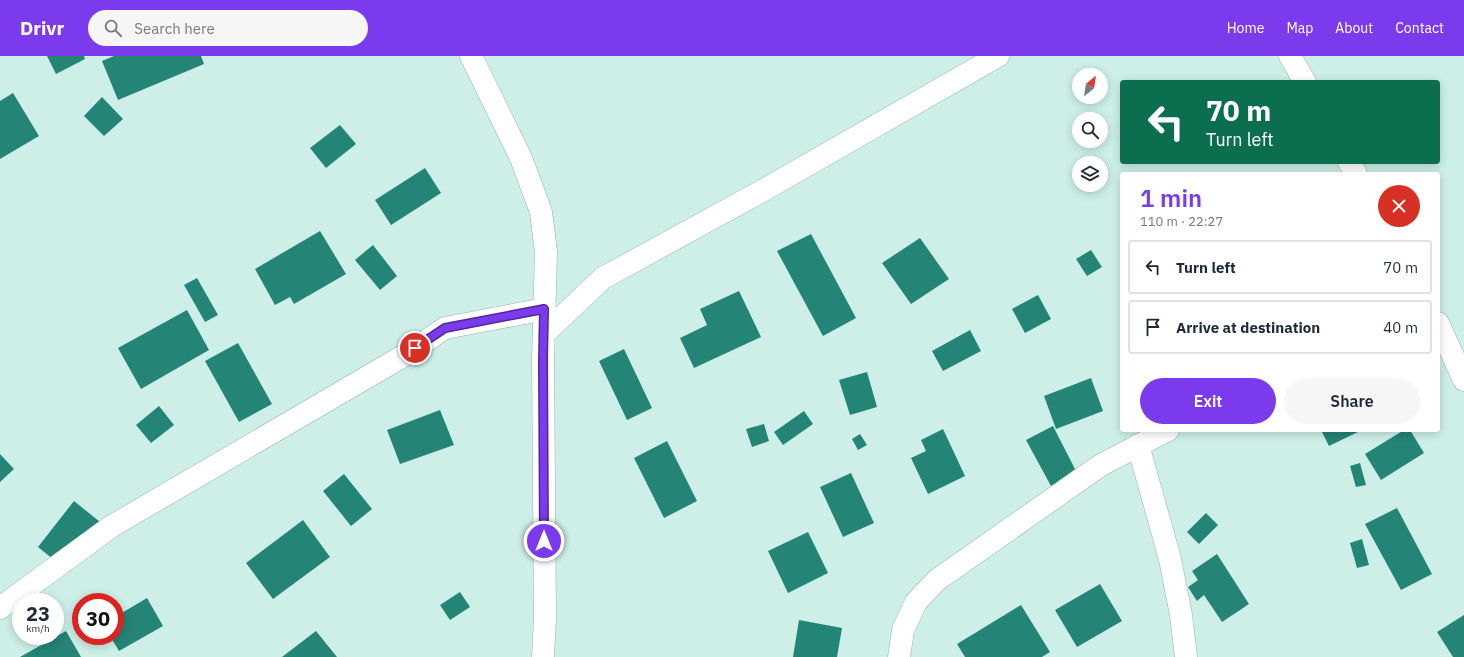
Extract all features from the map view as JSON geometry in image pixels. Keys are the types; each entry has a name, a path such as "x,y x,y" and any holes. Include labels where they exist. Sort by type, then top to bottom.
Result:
{"street":[{"path":"471,56 521,158 541,212 546,252 544,309 545,618 542,657"},
{"path":"544,334 603,278 768,187 998,56"},
{"path":"1290,56 1304,80"},
{"path":"0,608 112,526 405,355 445,328 544,309"},
{"path":"1440,327 1464,380"},
{"path":"899,657 903,630 916,602 937,580 1101,465 1164,432"},
{"path":"1138,445 1170,559 1181,615 1186,657"}],"building":[{"path":"47,56 84,56 85,59 56,74"},
{"path":"114,56 201,56 204,64 118,100 102,61"},
{"path":"13,93 39,136 0,159 0,101"},
{"path":"102,97 123,119 104,136 84,116"},
{"path":"340,125 356,144 326,168 310,148"},
{"path":"425,168 441,193 391,225 375,200"},
{"path":"320,231 346,274 294,304 290,297 275,305 255,269"},
{"path":"811,234 856,318 823,336 777,251"},
{"path":"920,238 949,279 911,304 882,263"},
{"path":"373,245 397,276 380,290 355,260"},
{"path":"1091,250 1102,267 1087,276 1076,259"},
{"path":"197,278 218,315 205,322 184,285"},
{"path":"739,291 761,337 694,368 680,338 707,325 700,309"},
{"path":"1038,295 1051,319 1025,333 1012,309"},
{"path":"187,310 209,350 141,389 118,348"},
{"path":"970,330 981,351 943,371 932,351"},
{"path":"238,343 272,404 239,422 205,361"},
{"path":"624,349 652,408 627,420 599,361"},
{"path":"867,372 877,407 850,415 839,380"},
{"path":"1091,378 1103,411 1056,429 1044,396"},
{"path":"159,406 174,425 151,443 136,425"},
{"path":"440,410 454,445 400,464 387,430"},
{"path":"804,411 813,424 783,445 774,432"},
{"path":"764,424 769,441 752,447 746,429"},
{"path":"1053,426 1077,473 1051,486 1026,440"},
{"path":"943,429 965,476 928,494 911,458 926,451 921,440"},
{"path":"1322,432 1358,432 1329,446"},
{"path":"1401,432 1411,432 1424,453 1381,480 1365,454"},
{"path":"860,434 867,445 858,450 852,439"},
{"path":"667,441 697,501 664,518 634,458"},
{"path":"0,454 14,469 0,482"},
{"path":"1360,463 1366,485 1356,487 1350,466"},
{"path":"851,473 874,523 843,537 820,487"},
{"path":"344,474 372,509 351,526 323,491"},
{"path":"74,501 105,526 69,572 38,547"},
{"path":"1397,508 1432,574 1401,590 1365,524"},
{"path":"1206,513 1218,525 1199,544 1187,532"},
{"path":"303,520 330,557 273,599 246,563"},
{"path":"808,532 828,573 788,593 768,551"},
{"path":"1362,539 1369,565 1357,568 1350,543"},
{"path":"1217,554 1249,604 1222,622 1204,595 1197,601 1188,587 1198,580 1192,571"},
{"path":"1100,584 1122,621 1077,647 1055,610"},
{"path":"460,592 470,607 450,620 440,605"},
{"path":"147,598 163,626 119,651 115,645 124,645 124,612"},
{"path":"1021,605 1050,652 1042,657 965,657 957,644"},
{"path":"1464,615 1464,657 1453,657 1437,632"},
{"path":"799,620 842,628 837,657 793,657"},
{"path":"66,631 72,641 72,645 74,645 81,657 20,657 41,645 64,645 64,632"},
{"path":"316,631 337,657 282,657"}],"route":[{"path":"415,348 445,328 544,309 544,541"}]}
